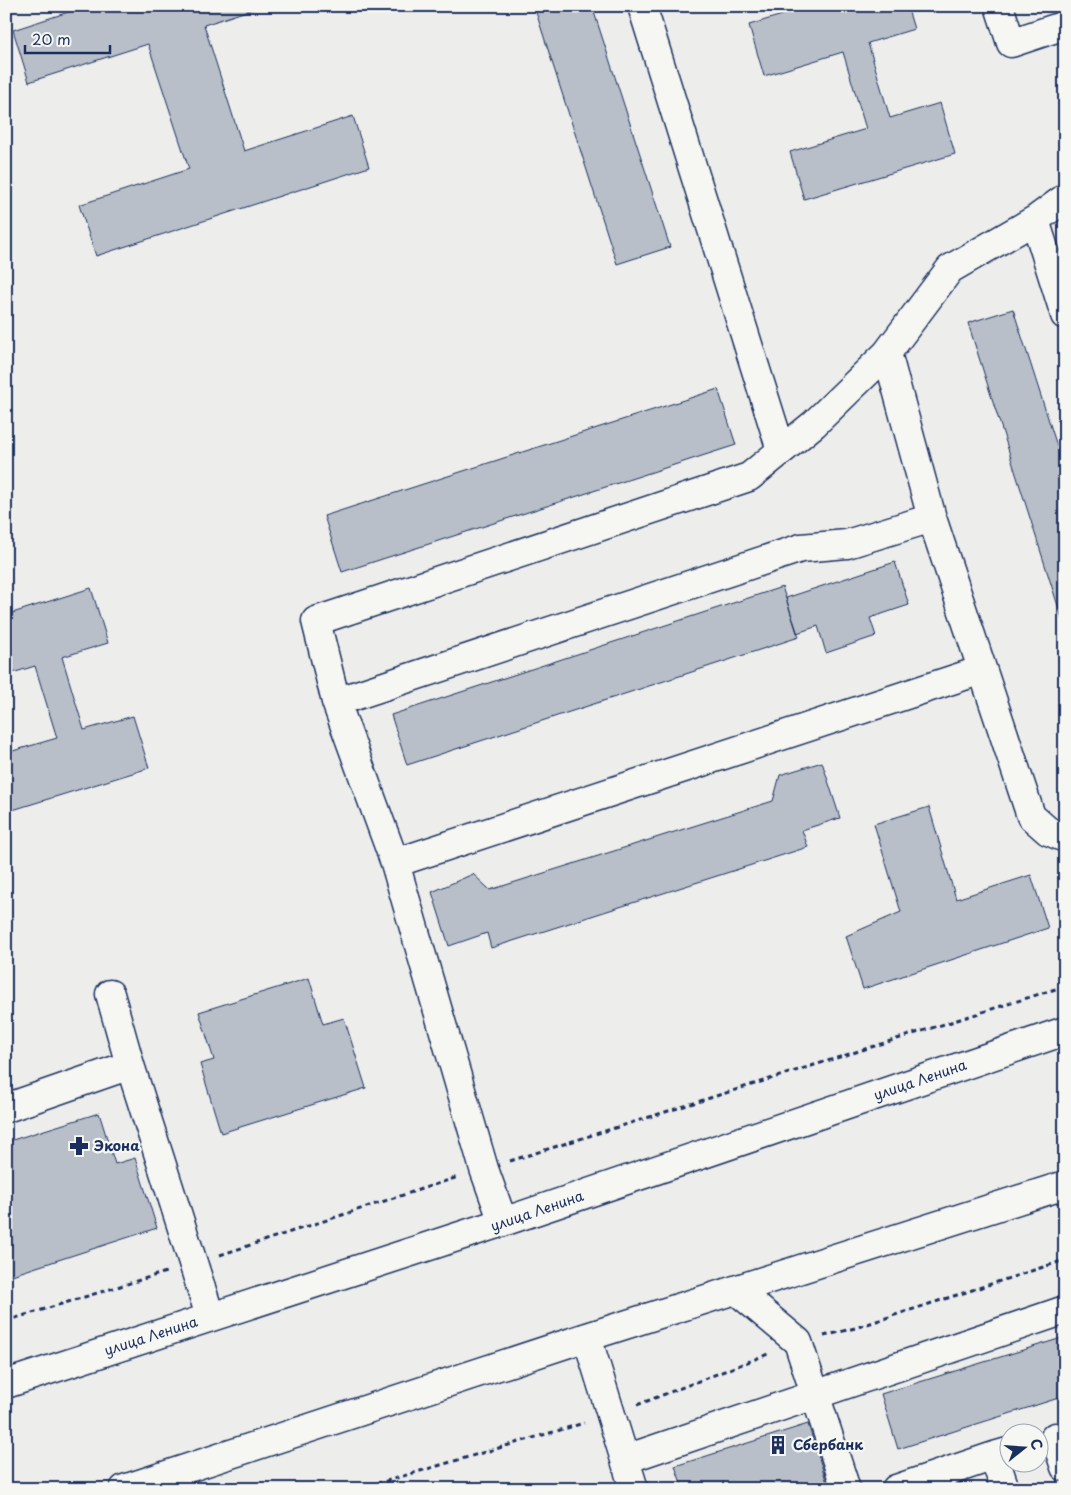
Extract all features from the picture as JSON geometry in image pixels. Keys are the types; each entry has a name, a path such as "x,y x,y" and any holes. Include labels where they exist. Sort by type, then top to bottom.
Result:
{"street":[{"path":"642,6 781,450"},
{"path":"999,6 1011,43 1065,24"},
{"path":"503,1222 484,1169 395,863 336,702 316,621 749,477 814,424 887,353 950,269 1035,220 1065,198"},
{"path":"1035,220 1065,315"},
{"path":"887,353 932,518 1031,816 1048,831 1065,838"},
{"path":"336,702 801,548 847,544 932,518"},
{"path":"395,863 982,670"},
{"path":"110,994 130,1065 210,1316"},
{"name":"улица Ленина","path":"6,1384 503,1222 1065,1031"},
{"path":"6,1108 130,1065"},
{"path":"124,1489 587,1337 1065,1185"},
{"path":"736,1290 798,1342 846,1489"},
{"path":"626,1459 1065,1310"},
{"path":"587,1337 634,1489"},
{"path":"1053,1438 1065,1467"},
{"path":"896,1489 998,1455"},
{"path":"1004,1472 1005,1489"}],"path":[{"path":"6,1321 1065,986"},
{"path":"358,1489 612,1415 798,1342 855,1328 1065,1260"}],"building":[{"path":"87,6 262,6 204,25 244,151 353,116 369,167 96,256 79,205 189,169 148,44 29,82 13,30"},
{"path":"534,6 592,6 670,247 617,264"},
{"path":"812,6 907,6 914,29 868,43 890,118 940,103 955,154 804,199 790,152 866,129 843,52 764,76 749,25"},
{"path":"1013,309 1065,471 1065,628 968,323"},
{"path":"718,389 736,445 342,572 324,516"},
{"path":"895,562 909,605 870,618 876,636 826,653 818,626 797,633 786,598"},
{"path":"782,587 799,637 407,765 391,715"},
{"path":"91,588 108,643 62,657 84,730 133,716 149,768 6,812 6,753 57,738 35,666 6,675 6,615"},
{"path":"822,762 840,818 802,830 808,847 491,948 487,933 449,946 432,892 473,874 490,890 773,801 780,775"},
{"path":"929,807 956,899 1031,875 1048,928 863,989 846,936 901,912 874,824"},
{"path":"309,978 323,1024 344,1018 366,1088 221,1133 200,1064 214,1060 199,1012"},
{"path":"99,1113 115,1164 135,1158 157,1228 9,1276 6,1266 6,1142"},
{"path":"1065,1337 1065,1396 898,1449 881,1394"},
{"name":"Сбербанк","path":"808,1424 829,1489 683,1489 675,1466"}],"place":[{"name":"Экона","path":"79,1146"},
{"name":"Сбербанк","path":"778,1445"}]}
